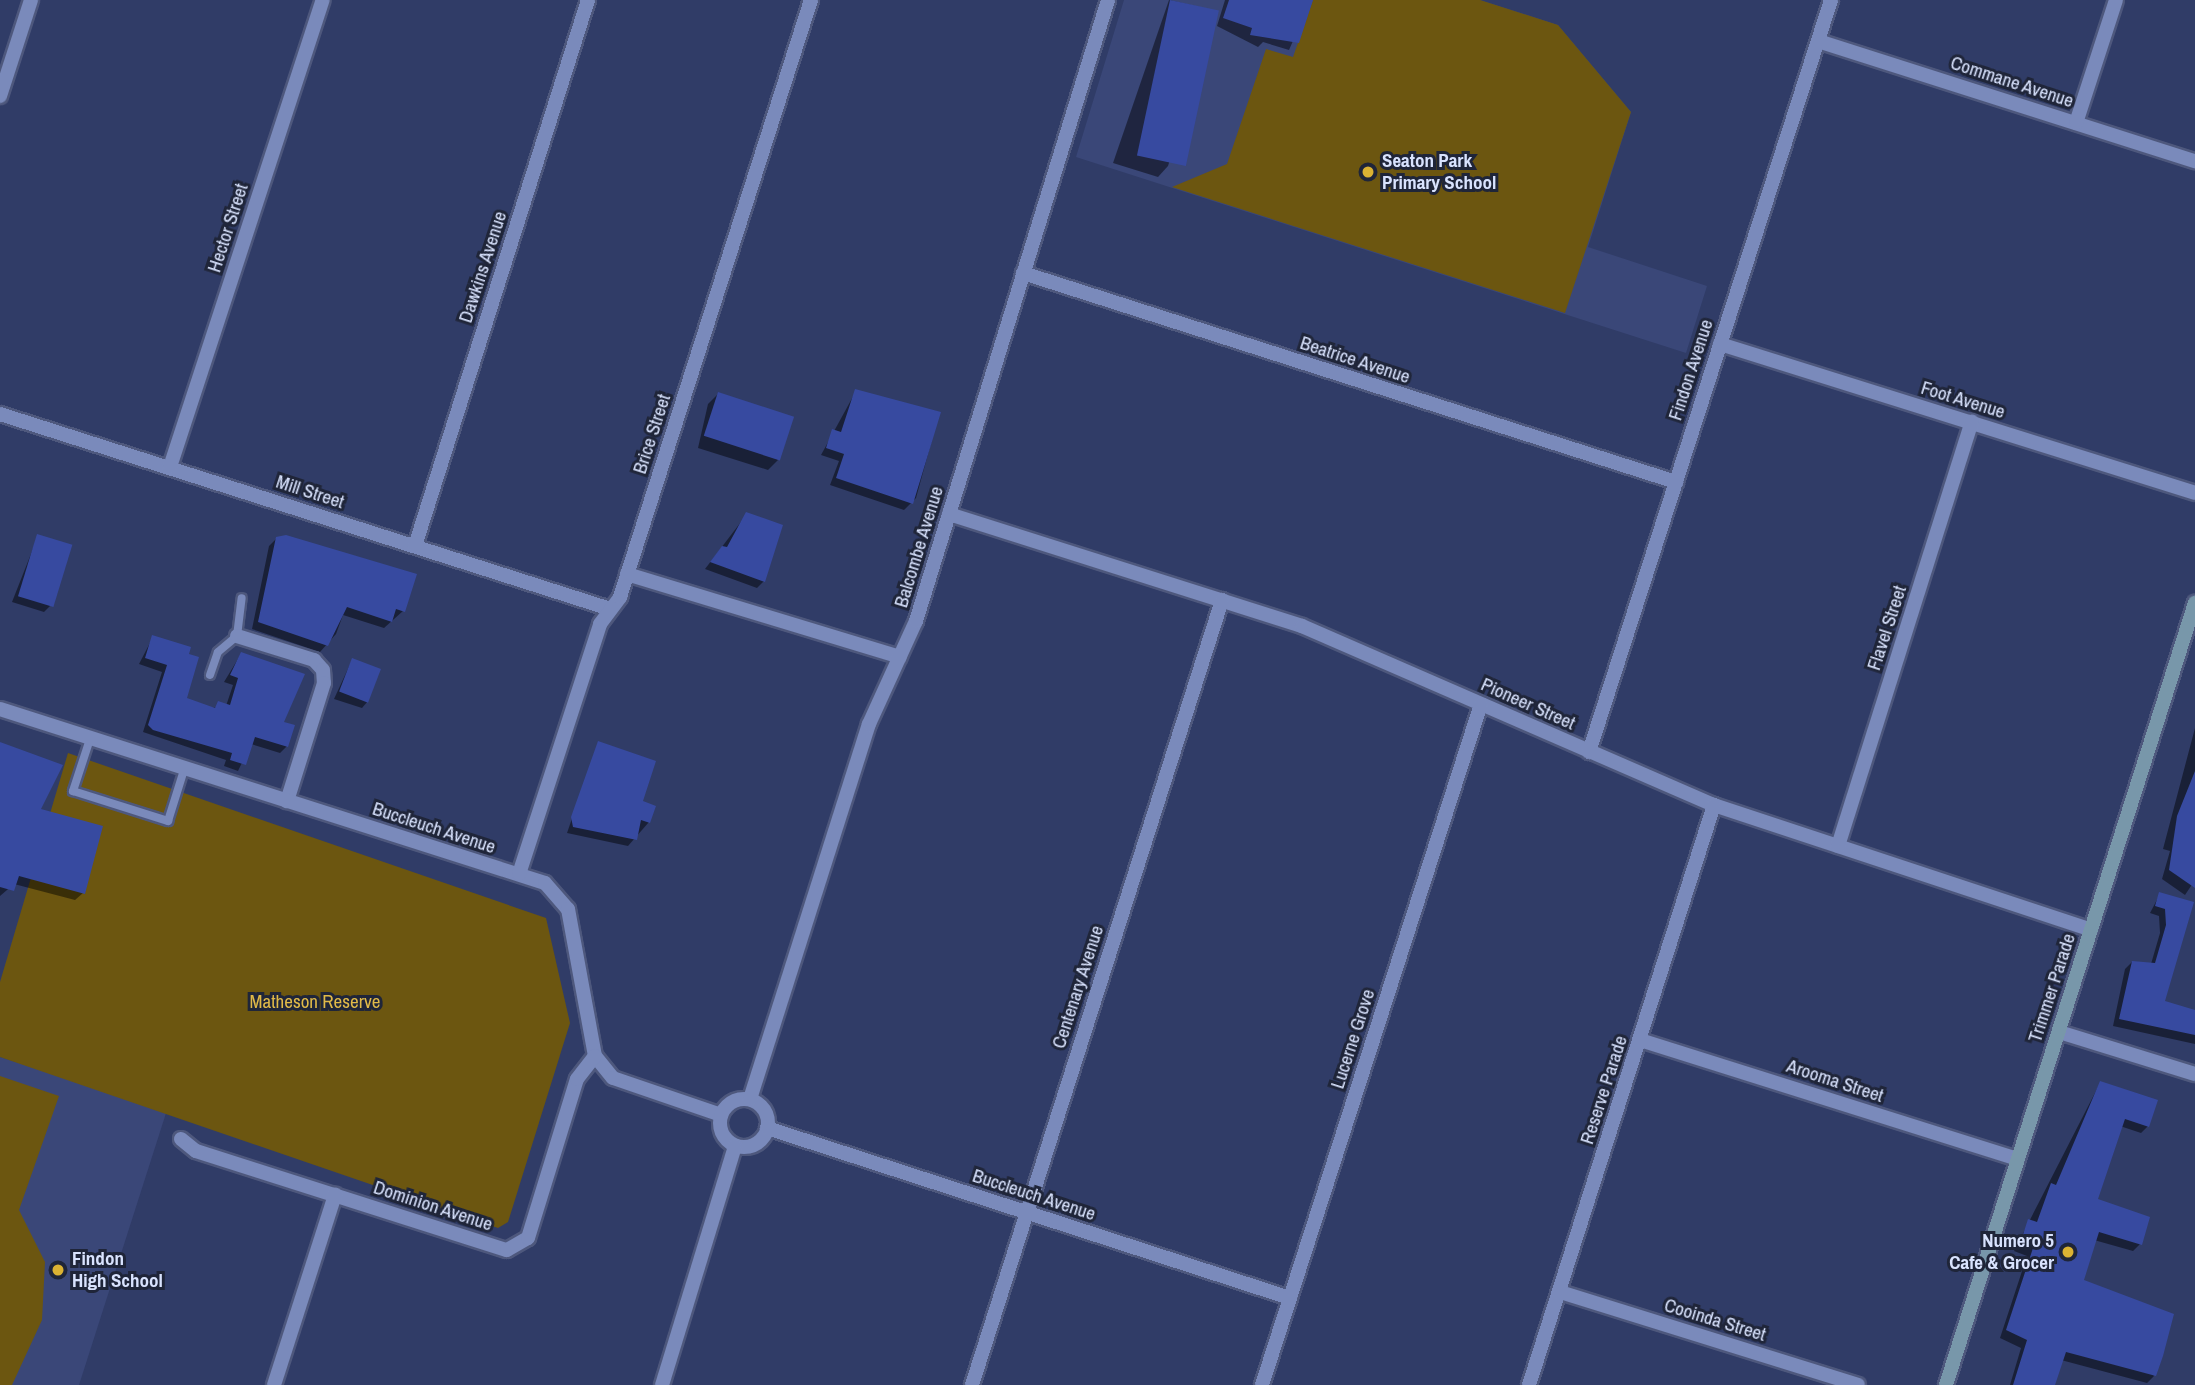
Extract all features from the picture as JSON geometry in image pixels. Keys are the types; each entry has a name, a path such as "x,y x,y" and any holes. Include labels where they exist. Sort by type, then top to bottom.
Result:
{"main road":[{"name":"Trimmer Parade","path":"1947,1385 2195,603"}],"street":[{"path":"0,96 31,0"},
{"name":"Hector Street","path":"170,467 323,0"},
{"name":"Dawkins Avenue","path":"415,546 587,0"},
{"name":"Brice Street","path":"520,874 607,608 620,597 811,0"},
{"name":"Balcombe Avenue","path":"750,1099 869,724 900,657 949,514 1109,0"},
{"name":"Findon Avenue","path":"1589,752 1830,0"},
{"path":"2076,123 2116,0"},
{"name":"Commane Avenue","path":"1818,41 2195,161"},
{"name":"Beatrice Avenue","path":"1023,273 1676,482"},
{"name":"Foot Avenue","path":"1720,344 2195,493"},
{"name":"Mill Street","path":"0,414 607,608"},
{"name":"Flavel Street","path":"1838,846 1972,422"},
{"name":"Pioneer Street","path":"949,514 1302,626 1714,805 2091,930"},
{"path":"627,574 900,657"},
{"name":"Centenary Avenue","path":"972,1385 1222,600"},
{"path":"237,636 314,660 323,670 324,683 286,801"},
{"name":"Lucerne Grove","path":"1262,1385 1481,704"},
{"name":"Buccleuch Avenue","path":"0,709 184,770 545,883 568,909 595,1056"},
{"name":"Reserve Parade","path":"1529,1385 1714,805"},
{"path":"2059,1032 2195,1074"},
{"name":"Arooma Street","path":"1640,1040 2018,1159"},
{"path":"595,1056 612,1078 721,1115"},
{"name":"Dominion Avenue","path":"181,1139 196,1151 508,1250 520,1246 577,1079 595,1056"},
{"path":"750,1099 766,1114 767,1128 759,1142 735,1146 721,1130 721,1115 735,1100 750,1099"},
{"name":"Buccleuch Avenue","path":"767,1128 1290,1298"},
{"path":"662,1385 735,1146"},
{"path":"274,1385 335,1195"},
{"name":"Cooinda Street","path":"1560,1292 1858,1385"}],"lane":[{"path":"209,675 218,652 237,636 242,598"},
{"path":"90,739 73,791 168,821 184,770"}],"shaded area":[{"name":"Seaton Park Primary School","path":"1124,0 1480,0 1558,25 1631,112 1588,247 1707,286 1686,353 1076,157"},
{"name":"Findon High School","path":"0,1057 167,1110 79,1385 0,1385"}],"green space":[{"name":"Seaton Park Primary School","path":"1313,0 1480,0 1558,25 1631,112 1565,313 1172,187 1227,164 1266,49 1293,57"},
{"name":"Matheson Reserve","path":"68,753 546,918 570,1023 508,1222 498,1228 0,1057 0,982"},
{"path":"0,1076 59,1096 19,1210 45,1262 42,1320 12,1385 0,1385"}],"building":[{"path":"1170,0 1219,10 1186,166 1137,156"},
{"path":"1229,0 1313,0 1299,43 1250,35 1252,28 1223,18"},
{"path":"855,389 941,412 913,504 836,478 844,454 826,448 832,429 841,432"},
{"path":"718,392 794,417 780,460 704,436"},
{"path":"746,512 783,525 765,582 710,562 722,546 727,547"},
{"path":"37,534 72,545 53,607 18,596"},
{"path":"286,535 417,574 405,612 396,609 392,622 347,607 328,646 258,622 276,537"},
{"path":"152,635 191,647 189,654 199,657 187,698 215,708 218,701 230,705 238,678 230,675 241,652 305,674 284,722 295,725 288,747 255,737 246,765 230,760 232,753 153,730 148,725 167,665 145,658"},
{"path":"352,658 381,669 368,703 339,692"},
{"path":"598,741 656,761 643,801 656,806 650,823 641,820 637,840 573,827 571,817"},
{"path":"0,742 63,765 41,809 103,826 85,894 19,876 14,891 0,887"},
{"path":"2195,771 2195,888 2169,870 2177,816"},
{"path":"2159,892 2194,902 2165,1001 2195,1010 2195,1035 2119,1019 2132,961 2155,963 2166,925 2165,909 2155,906"},
{"path":"2100,1081 2158,1100 2149,1127 2125,1119 2098,1199 2150,1217 2142,1245 2099,1232 2084,1280 2174,1314 2163,1356 2156,1376 2066,1352 2055,1385 2013,1385 2027,1340 2006,1330 2033,1248 2020,1244 2028,1219 2037,1222 2051,1183 2056,1185"}],"place":[{"name":"Seaton Park Primary School","path":"1368,172"},
{"name":"Numero 5 Cafe & Grocer","path":"2068,1252"},
{"name":"Findon High School","path":"58,1270"}]}
